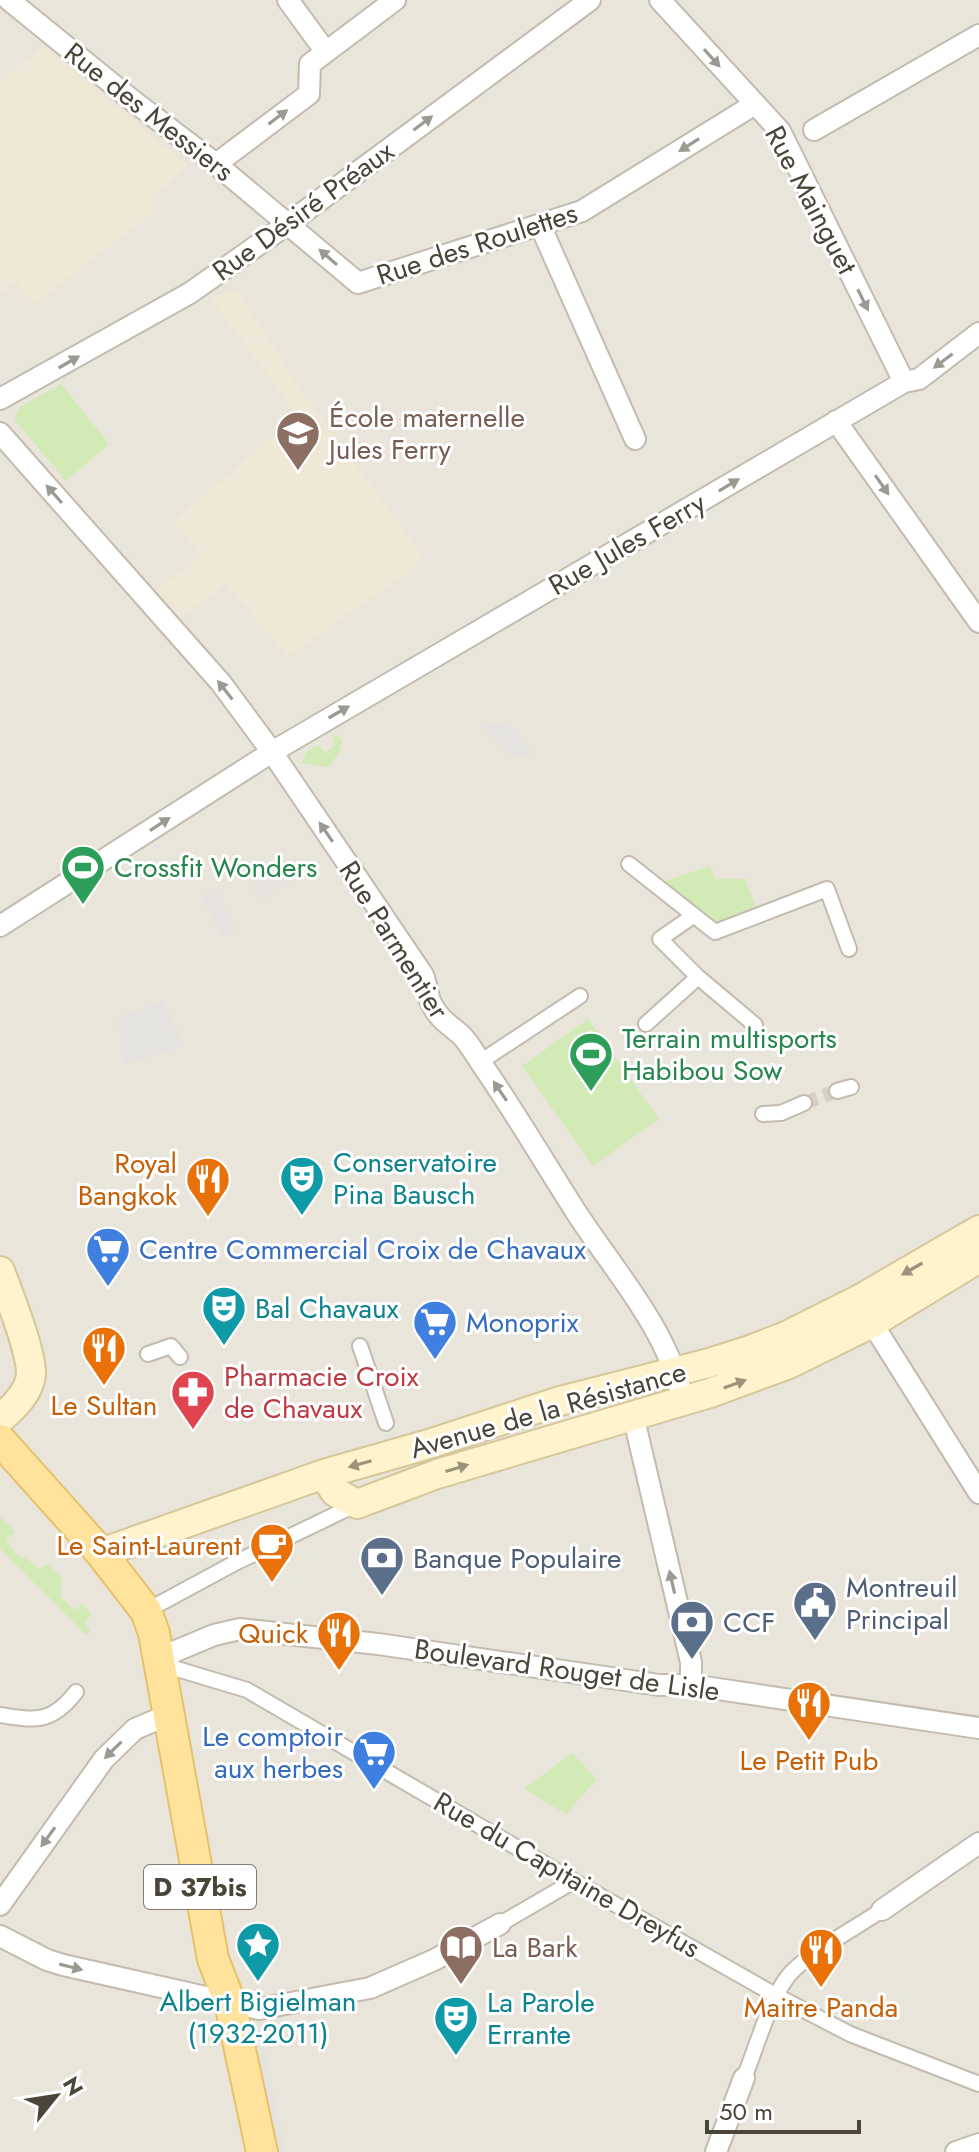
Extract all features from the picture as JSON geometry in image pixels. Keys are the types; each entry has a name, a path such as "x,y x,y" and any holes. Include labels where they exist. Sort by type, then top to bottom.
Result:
{"main road":[{"name":"Avenue de la Résistance","path":"101,1553 324,1474 560,1401 750,1350 786,1336 860,1299 979,1230"},
{"name":"Avenue de la Résistance","path":"357,1504 437,1474 683,1400 789,1364 872,1323 979,1258"},
{"path":"0,1271 20,1328 31,1373 23,1396 0,1419"},
{"path":"0,1440 101,1553 146,1611 159,1658"},
{"path":"324,1474 335,1492 357,1504"},
{"name":"D 37bis","path":"159,1658 213,1959 230,2003 262,2152"}],"street":[{"name":"Rue des Messiers","path":"9,0 289,223"},
{"path":"288,0 326,52"},
{"path":"216,164 309,94 310,64 395,0"},
{"name":"Rue Mainguet","path":"660,0 780,131 904,382"},
{"name":"Rue Désiré Préaux","path":"0,399 190,293 289,223 576,4"},
{"path":"814,130 979,35"},
{"name":"Rue des Roulettes","path":"289,223 358,283 582,211 755,104"},
{"path":"540,225 635,439"},
{"name":"Rue Jules Ferry","path":"0,926 272,752 836,421 904,382 919,379 979,333"},
{"path":"836,421 975,608"},
{"name":"Rue Parmentier","path":"0,433 221,683 272,752 423,975 429,999 437,1013 449,1027 462,1035 543,1156 575,1211 657,1331 677,1371 683,1400"},
{"path":"629,864 715,932 827,889 849,949"},
{"path":"693,916 660,939 698,977 755,1025"},
{"path":"646,1024 698,977"},
{"path":"480,1062 580,996"},
{"path":"763,1114 781,1113 804,1103"},
{"path":"872,1323 979,1493"},
{"path":"148,1354 171,1346 180,1357"},
{"path":"360,1346 386,1423"},
{"path":"633,1415 691,1662 691,1685"},
{"name":"Avenue de la Résistance","path":"146,1611 233,1564 357,1504"},
{"name":"Boulevard Rouget de Lisle","path":"159,1658 214,1635 240,1629 378,1644 659,1685 691,1685 979,1728"},
{"name":"Rue du Capitaine Dreyfus","path":"159,1658 177,1669 247,1690 574,1881 850,2034 979,2084"},
{"path":"0,1715 42,1720 57,1713 76,1692"},
{"path":"0,1905 104,1759 135,1729 170,1714"},
{"path":"716,2152 777,1996 789,1975 979,1843"},
{"path":"0,1936 63,1965 259,2009 370,1988 434,1960 574,1881"},
{"path":"956,2152 979,2144"}],"shaded area":[{"path":"0,0 979,0 979,2152 0,2152"},
{"path":"44,46 188,166 148,199 156,210 34,304 16,282 0,294 0,82"},
{"name":"École maternelle Jules Ferry","path":"236,289 302,392 423,556 411,570 288,656 226,583 181,618 156,590 202,556 174,521 298,416 211,298"},
{"path":"506,722 529,745 530,756 513,755 482,724"},
{"path":"290,866 297,879 258,900 250,886"},
{"path":"216,889 237,929 223,936 202,896"},
{"path":"163,1000 183,1046 126,1064 122,1055 119,1018"},
{"path":"263,2044 286,2152 280,2152 257,2045"}],"green space":[{"path":"61,384 109,444 66,481 14,419 20,407"},
{"path":"338,735 342,741 339,753 328,767 302,763 306,752 318,745 325,752 335,745 332,737"},
{"path":"710,866 715,879 745,879 757,910 720,924 710,921 656,884"},
{"name":"Terrain multisports Habibou Sow","path":"588,1019 659,1119 593,1166 522,1066"},
{"path":"0,1517 15,1531 6,1541 19,1557 26,1557 38,1569 48,1564 63,1580 60,1596 75,1610 82,1604 92,1614 85,1621 90,1632 86,1635 0,1549"},
{"path":"572,1753 597,1779 566,1814 524,1789"}],"tunnel":[{"path":"804,1103 837,1091"}],"place":[{"name":"École maternelle Jules Ferry","path":"298,472"},
{"name":"Crossfit Wonders","path":"83,906"},
{"name":"Terrain multisports Habibou Sow","path":"591,1093"},
{"name":"Conservatoire Pina Bausch","path":"302,1217"},
{"name":"Royal Bangkok","path":"208,1218"},
{"name":"Centre Commercial Croix de Chavaux","path":"108,1288"},
{"name":"Bal Chavaux","path":"224,1347"},
{"name":"Monoprix","path":"435,1361"},
{"name":"Le Sultan","path":"104,1387"},
{"name":"Pharmacie Croix de Chavaux","path":"193,1431"},
{"name":"Le Saint-Laurent","path":"272,1584"},
{"name":"Banque Populaire","path":"382,1597"},
{"name":"Montreuil Principal","path":"815,1642"},
{"name":"CCF","path":"692,1661"},
{"name":"Quick","path":"339,1672"},
{"name":"Le Petit Pub","path":"809,1742"},
{"name":"Le comptoir aux herbes","path":"374,1791"},
{"name":"Albert Bigielman (1932-2011)","path":"258,1983"},
{"name":"La Bark","path":"461,1986"},
{"name":"Maitre Panda","path":"821,1989"},
{"name":"La Parole Errante","path":"456,2057"}]}
